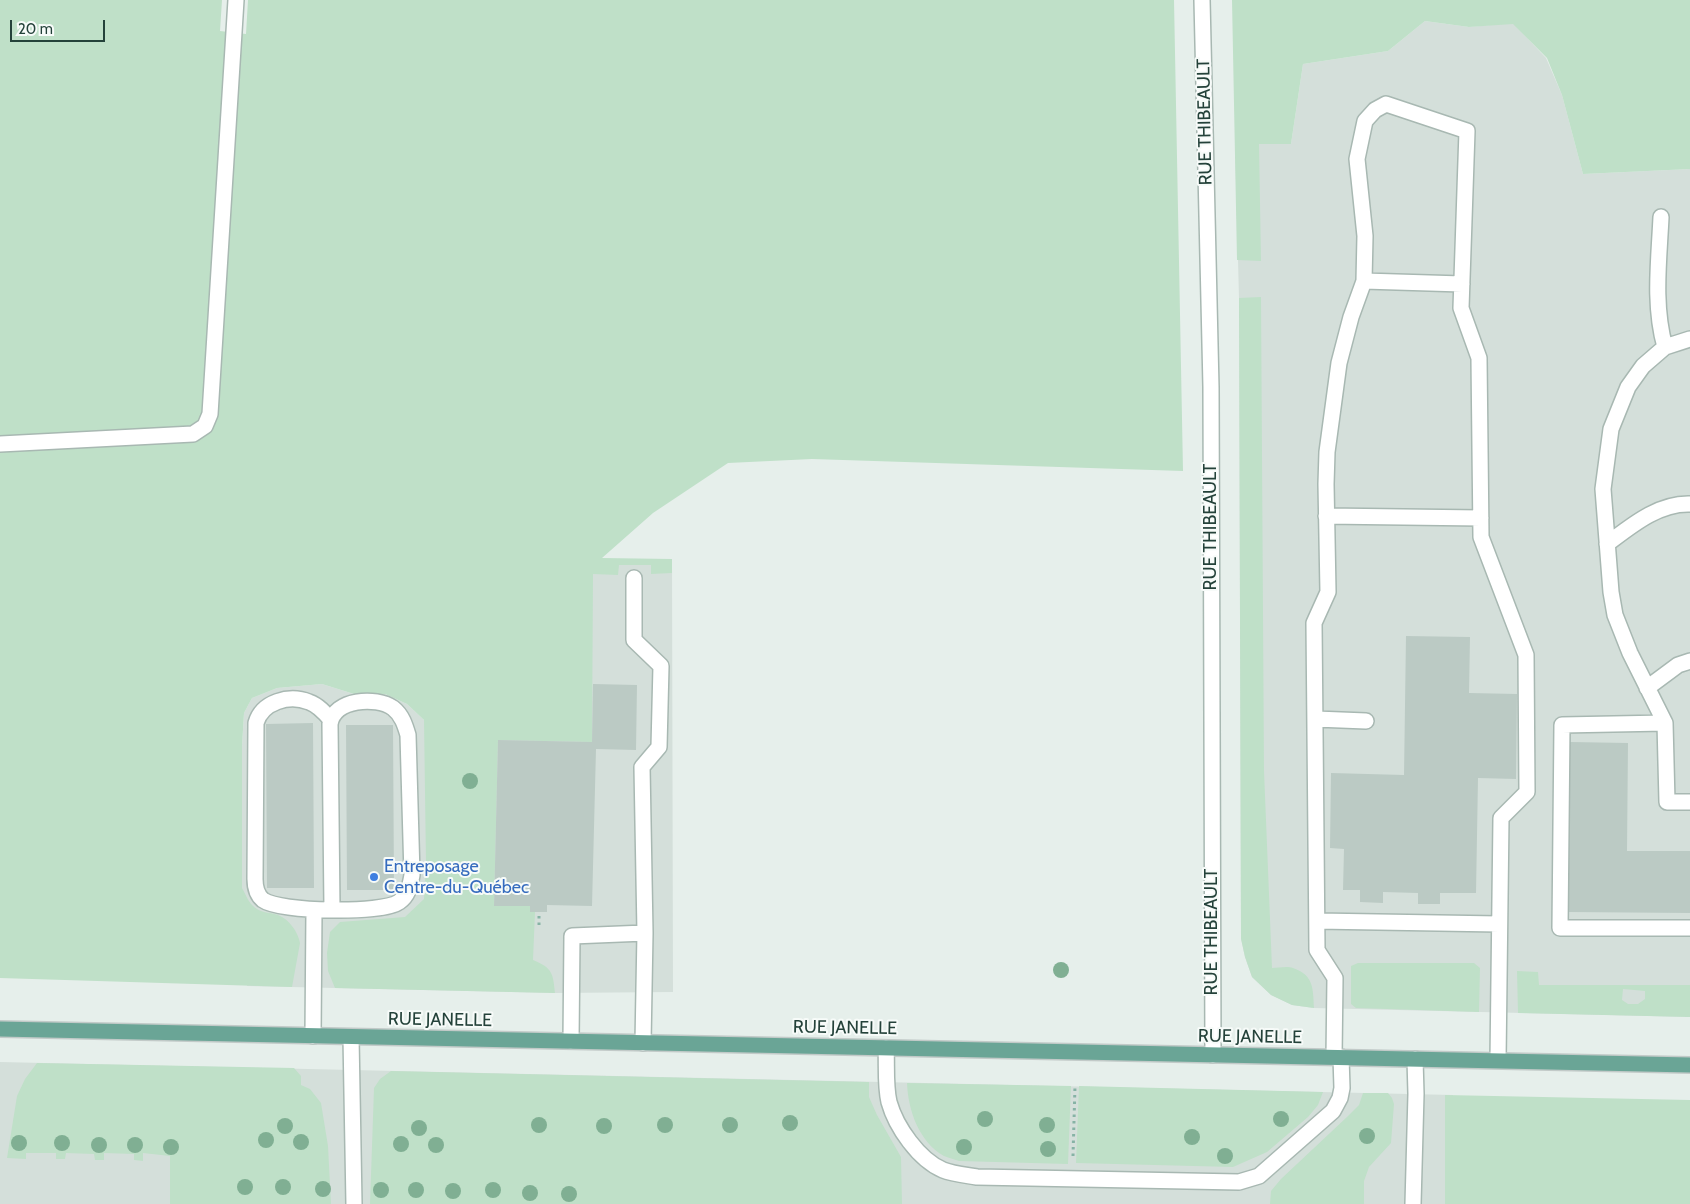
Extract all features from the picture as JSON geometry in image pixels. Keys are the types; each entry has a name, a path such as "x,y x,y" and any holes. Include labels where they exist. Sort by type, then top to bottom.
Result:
{"main road":[{"name":"RUE JANELLE","path":"0,1029 1690,1064"}],"street":[{"path":"0,444 193,434 205,426 210,414 236,0"},
{"name":"RUE THIBEAULT","path":"1202,0 1211,397 1213,1055"},
{"path":"886,1048 889,1102 894,1114 916,1150 929,1163 943,1170 977,1177 1239,1182 1259,1176 1333,1111 1340,1098 1342,1088 1338,1057 1335,978 1317,950 1314,623 1328,592 1327,452 1339,363 1351,317 1364,281 1365,236 1357,159 1365,121 1375,110 1386,104 1466,132 1461,308 1479,358 1481,537 1526,655 1527,792 1501,818 1498,1060"},
{"path":"1661,217 1658,305 1659,326 1665,347"},
{"path":"1364,281 1462,284"},
{"path":"1690,339 1665,347 1643,366 1628,387 1611,429 1604,489 1611,592 1615,615 1630,653 1665,723 1667,802 1690,802"},
{"path":"1607,544 1649,514 1683,504 1690,504"},
{"path":"1326,516 1481,518"},
{"path":"634,578 634,640 661,666 659,747 642,767 645,933 643,1043"},
{"path":"1647,688 1678,665 1690,660"},
{"path":"331,720 311,702 298,699 282,700 264,708 258,716 256,723 255,887 259,896 264,901 278,905 314,910 332,910 378,908 398,903 406,896 412,875 408,735 401,716 393,708 384,704 364,702 345,706 331,720 332,910"},
{"path":"1316,719 1366,721"},
{"path":"1665,723 1562,725 1560,928 1690,928"},
{"path":"314,910 314,1036"},
{"path":"1317,921 1499,924"},
{"path":"571,1041 572,936 645,933"},
{"path":"351,1037 354,1204"},
{"path":"1414,1204 1415,1059"}],"path":[{"path":"539,912 539,925"},
{"path":"1072,1162 1075,1086"}],"shaded area":[{"path":"1425,21 1469,27 1513,23 1546,58 1562,95 1583,174 1690,169 1690,1017 1314,1008 1292,1005 1271,995 1252,977 1245,957 1241,938 1239,298 1235,144 1291,144 1303,64 1388,51"},
{"path":"574,559 672,559 673,992 555,993 247,986 242,888 242,746 244,713 252,698 277,688 322,684 354,694 385,694 407,704 424,720"},
{"path":"0,1062 1453,1095 1453,1204 0,1204"}],"green space":[{"path":"0,0 222,0 220,31 246,34 248,0 1174,0 1183,471 812,459 728,463 653,513 602,558 672,559 672,573 651,574 651,565 619,565 618,575 593,574 592,742 498,740 494,905 530,906 530,912 535,912 533,960 545,966 551,972 555,993 335,988 328,971 327,953 330,932 340,922 405,917 424,899 426,864 424,720 407,704 385,694 354,694 322,684 277,688 252,698 244,713 242,746 242,888 255,908 282,917 292,926 297,935 300,943 292,987 0,978"},
{"path":"1232,0 1690,0 1690,169 1583,174 1562,95 1547,58 1513,24 1469,27 1425,21 1388,51 1303,64 1291,144 1259,144 1261,261 1237,260"},
{"path":"1261,297 1264,771 1272,968 1291,967 1305,975 1311,984 1314,1008 1292,1005 1271,995 1252,977 1241,939 1239,298"},
{"path":"1358,963 1474,963 1480,968 1479,1012 1356,1008 1351,1004 1351,966"},
{"path":"1517,971 1538,972 1539,985 1690,985 1690,1017 1518,1013","holes":["1623,989 1645,991 1645,999 1638,1004 1628,1004 1622,1000"]},
{"path":"37,1063 294,1068 301,1076 301,1085 310,1089 321,1103 328,1146 331,1204 170,1204 170,1156 143,1153 143,1161 134,1160 134,1154 104,1153 104,1160 95,1160 94,1154 66,1153 65,1159 56,1159 56,1153 26,1153 26,1159 7,1158 17,1096 25,1079"},
{"path":"391,1071 869,1082 869,1097 901,1157 902,1204 370,1204 374,1088 380,1079"},
{"path":"907,1083 1071,1086 1068,1164 959,1161 944,1156 928,1142 916,1124 910,1104"},
{"path":"1079,1086 1323,1092 1318,1105 1308,1117 1267,1152 1233,1167 1076,1163"},
{"path":"1363,1093 1388,1093 1394,1104 1391,1143 1369,1167 1364,1181 1364,1204 1270,1204 1271,1191 1281,1179 1359,1105"},
{"path":"1445,1095 1690,1100 1690,1204 1445,1204"}],"building":[{"path":"1406,636 1470,637 1469,693 1517,694 1516,779 1478,778 1476,893 1440,893 1440,904 1418,904 1418,893 1383,892 1383,903 1360,902 1360,890 1343,890 1344,849 1330,848 1331,773 1404,775"},
{"path":"593,684 637,685 636,750 596,749 592,906 547,905 547,912 530,912 530,906 494,906 498,740 592,742"},
{"path":"313,723 314,888 267,888 266,724"},
{"path":"346,725 393,725 394,890 347,890"},
{"path":"1570,742 1628,743 1627,851 1690,851 1690,913 1568,912"}],"place":[{"name":"Entreposage Centre-du-Québec","path":"374,877"}]}
